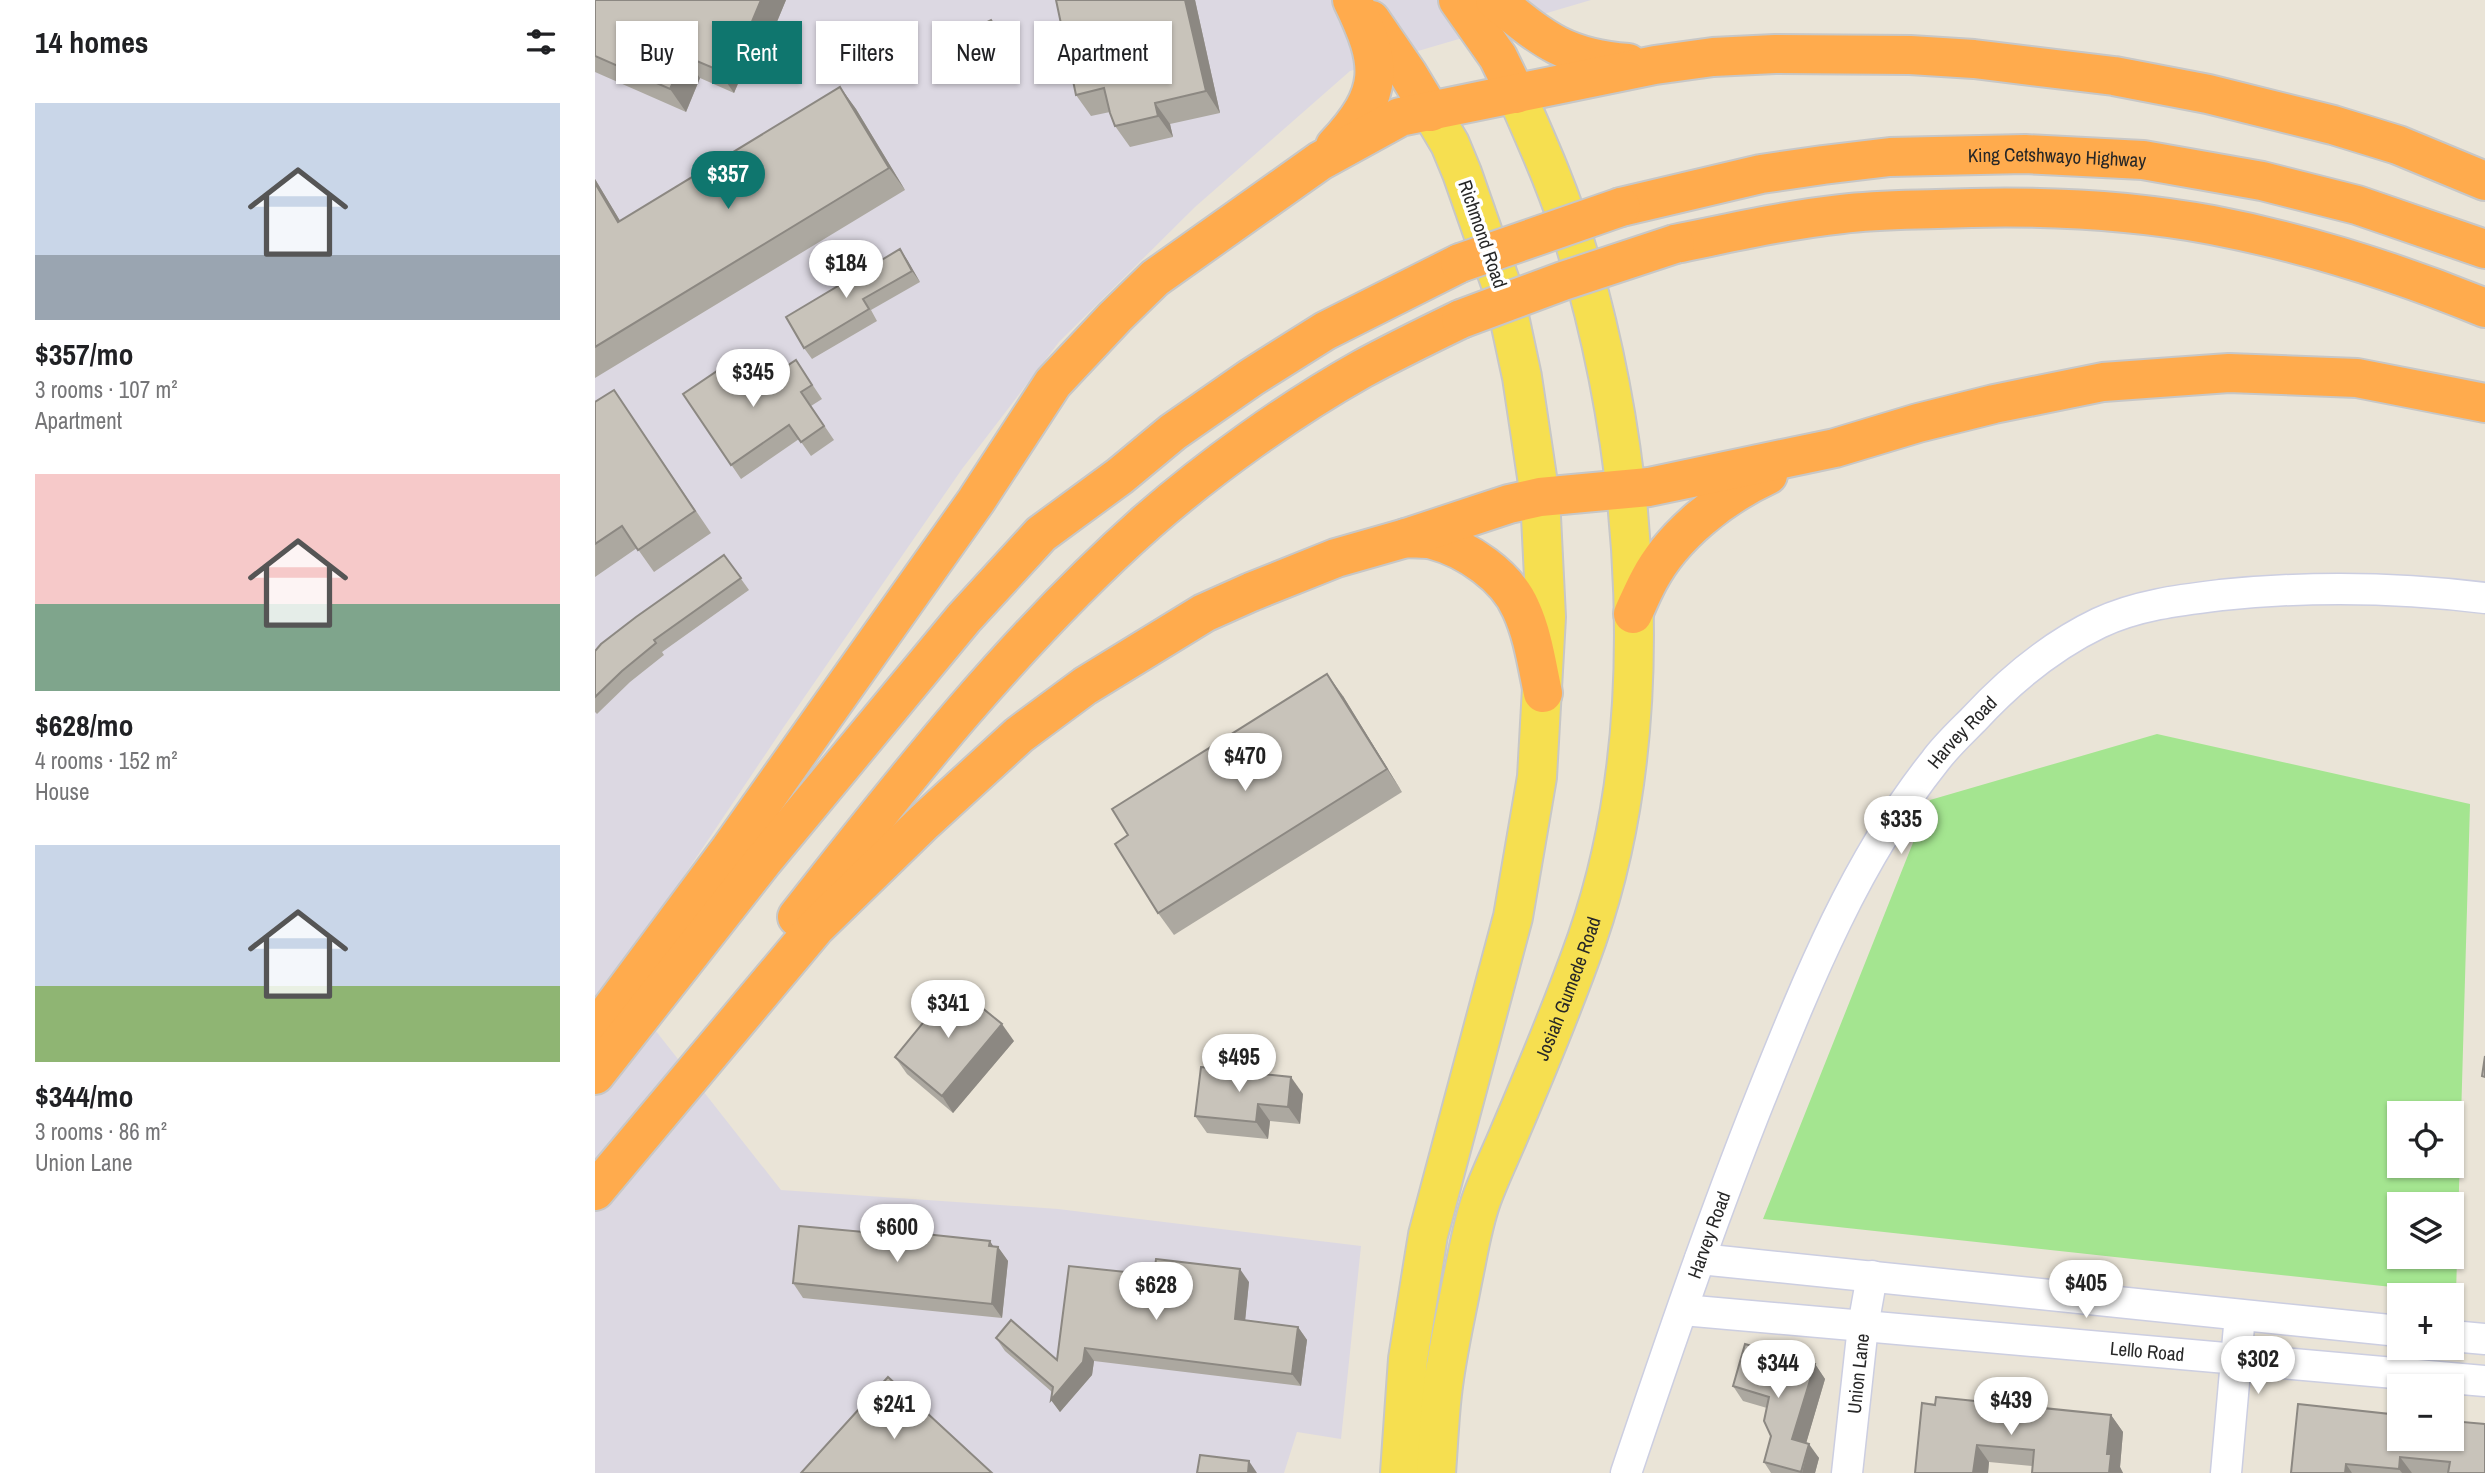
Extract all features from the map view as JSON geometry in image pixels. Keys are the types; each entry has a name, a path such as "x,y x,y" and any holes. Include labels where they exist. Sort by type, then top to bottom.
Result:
{"highway":[{"name":"Richmond Road","path":"1353,0 1375,25 1431,112"},
{"path":"1320,161 1356,123 1376,76 1367,30 1353,0"},
{"path":"1458,0 1498,57 1516,94"},
{"path":"1495,0 1541,38 1569,52 1607,62 1655,65"},
{"path":"595,1031 730,849 976,501 1053,383 1155,278 1320,161 1400,117 1655,65 1713,57 1775,54 1910,55 1973,59 2114,76 2208,94 2333,124 2398,145 2485,181"},
{"name":"King Cetshwayo Highway","path":"595,1075 780,840 964,618 1041,534 1120,476 1173,432 1252,377 1325,331 1460,263 1621,207 1761,174 1889,157 2025,154 2143,160 2262,181 2357,205 2485,249"},
{"path":"595,1174 948,729 1020,647 1084,582 1147,522 1278,422 1361,370 1461,319 1563,281 1675,244 1843,214 2022,207 2112,213 2212,225 2327,253 2414,279 2485,308"},
{"path":"595,1191 815,928 1019,735 1085,686 1204,613 1251,592 1336,558 1406,538 1509,503 1540,497 1625,491 1835,448 1994,404 2103,382 2229,373 2357,378 2485,402"},
{"path":"1633,614 1649,579 1666,554 1724,498 1766,476 1835,448"},
{"path":"1406,538 1433,540 1462,552 1504,583 1521,608 1534,649 1543,692"}],"main road":[{"path":"1516,94 1576,244 1598,325 1625,491"},
{"name":"Richmond Road","path":"1431,112 1462,173 1504,293 1522,377 1540,497"},
{"name":"Josiah Gumede Road","path":"1436,1473 1444,1378 1470,1242 1482,1199 1588,937 1613,847 1625,775 1631,711 1633,614 1625,491"},
{"path":"1400,1473 1408,1359 1428,1235 1513,917 1537,777 1546,617 1540,497"}],"street":[{"name":"Harvey Road","path":"1626,1473 1726,1184 1805,987 1857,880 1888,826 1936,759 1994,697 2032,665 2100,623 2129,611 2179,600 2301,589 2396,590 2485,598"},
{"path":"1700,1259 2387,1330"},
{"name":"Union Lane","path":"1847,1473 1863,1326 1872,1276"},
{"name":"Lello Road","path":"1683,1310 2485,1381"},
{"path":"2226,1473 2240,1315"},
{"path":"2464,1337 2485,1339"}],"shaded area":[{"path":"595,0 1591,0 1350,71 1195,207 1059,342 962,469 783,728 615,979 781,1190 1058,1209 1361,1246 1341,1439 1297,1432 1284,1473 595,1473"}],"green space":[{"path":"2157,734 2470,804 2462,1101 2387,1101 2387,1178 2459,1178 2459,1192 2387,1192 2387,1269 2457,1269 2456,1283 2387,1283 2387,1287 1763,1219 1930,800"}],"building":[{"path":"595,0 761,0 752,21 712,21 712,67 698,62 698,21 616,21 616,65 595,56"},
{"path":"1056,0 1185,0 1206,91 1155,103 1158,116 1115,126 1104,88 1076,95 1074,84 1172,84 1172,21 1060,21"},
{"path":"659,84 672,84 670,89"},
{"path":"840,87 889,168 595,347 595,183 618,222"},
{"path":"900,249 912,271 863,299 869,309 804,348 786,317"},
{"path":"796,360 812,385 801,392 824,426 801,442 789,425 731,465 683,394 723,367 730,377 745,367 758,385"},
{"path":"614,390 695,511 638,550 622,526 595,544 595,402"},
{"path":"724,555 741,578 654,640 656,643 595,697 595,651 601,644"},
{"path":"1327,674 1387,769 1158,913 1115,844 1128,835 1112,809"},
{"path":"954,985 1002,1024 942,1096 895,1057"},
{"path":"2485,1056 2485,1077 2482,1076"},
{"path":"1201,1067 1291,1077 1288,1107 1258,1104 1256,1122 1195,1116"},
{"path":"799,1226 896,1235 897,1231 990,1241 989,1246 998,1247 992,1304 793,1283"},
{"path":"1156,1259 1240,1269 1235,1319 1298,1327 1292,1374 1085,1348 1083,1362 1051,1400 1053,1387 996,1338 1011,1320 1057,1360 1069,1266 1154,1275"},
{"path":"1745,1344 1815,1364 1792,1439 1809,1444 1801,1472 1764,1462 1771,1436 1764,1421 1769,1397 1733,1386"},
{"path":"888,1377 992,1473 801,1473"},
{"path":"1936,1397 2111,1415 2107,1454 2111,1454 2109,1473 2032,1473 2034,1450 1977,1445 1973,1473 1915,1473 1922,1403 1935,1405"},
{"path":"2298,1404 2387,1414 2387,1451 2464,1451 2464,1422 2485,1424 2485,1473 2448,1473 2450,1462 2400,1457 2399,1469 2346,1464 2345,1473 2291,1473"},
{"path":"1200,1455 1249,1461 1248,1473 1197,1473"}]}
